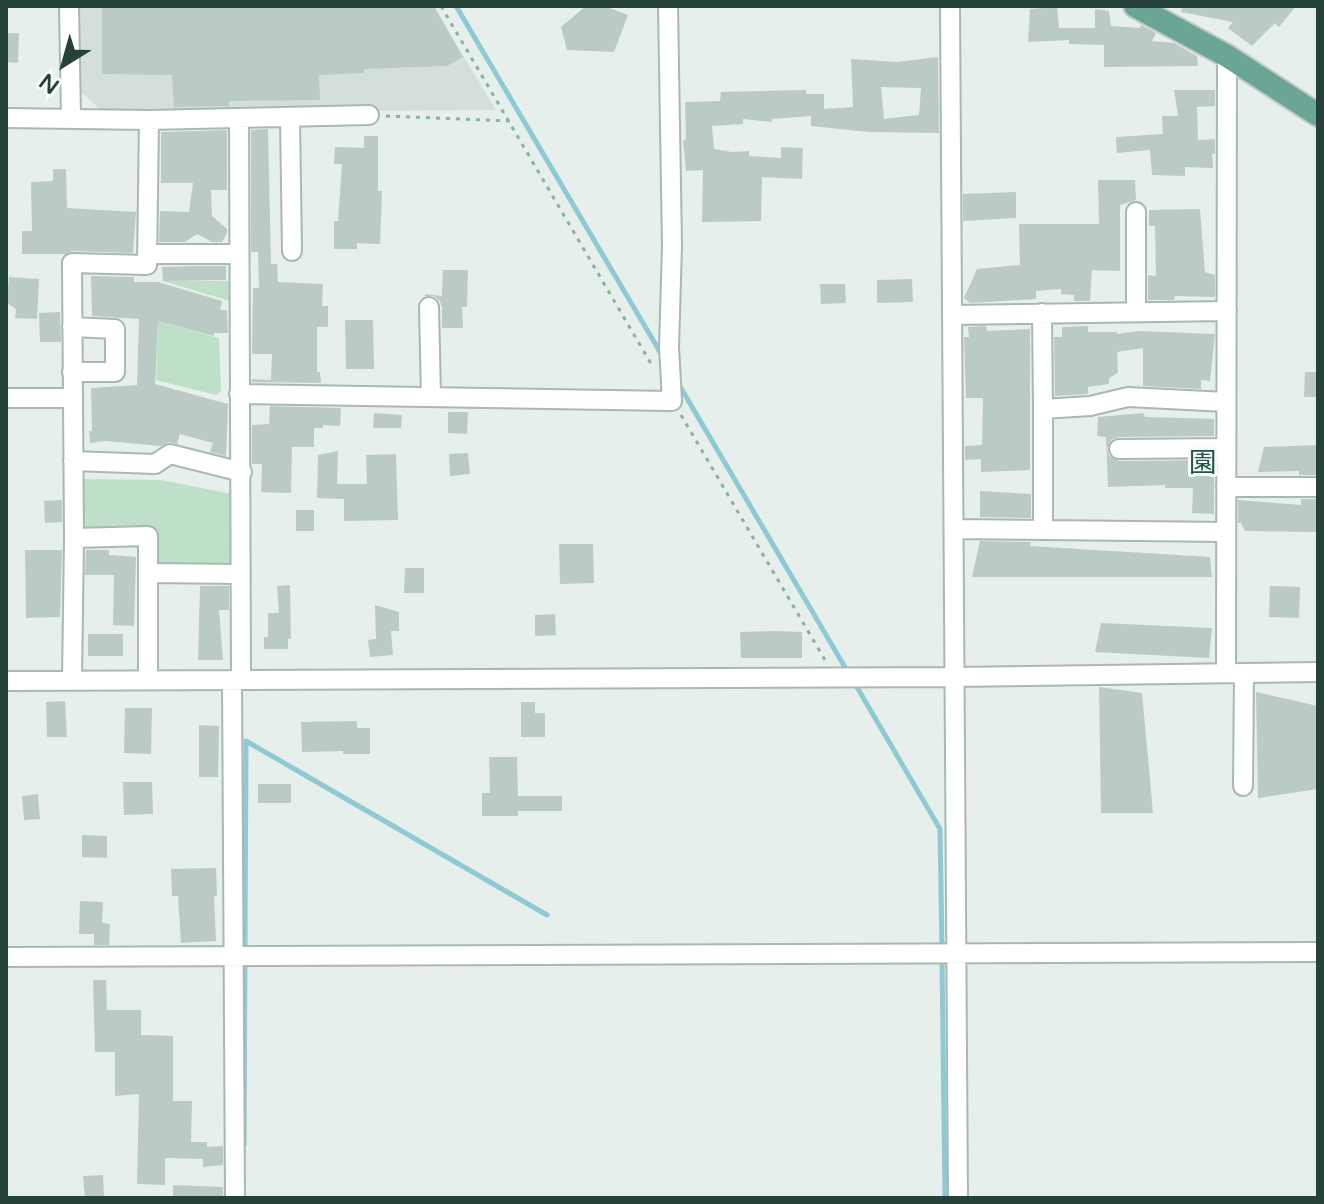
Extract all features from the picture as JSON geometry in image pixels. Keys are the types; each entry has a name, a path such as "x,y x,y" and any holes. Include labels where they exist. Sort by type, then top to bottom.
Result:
{"main road":[{"path":"1135,6 1227,56 1318,115"}],"street":[{"path":"69,6 71,118"},
{"path":"239,394 672,401 669,347 672,246 668,6"},
{"path":"950,6 958,1198"},
{"path":"1227,56 1226,532 1243,786"},
{"path":"6,118 149,120 369,115"},
{"path":"290,117 292,251"},
{"path":"235,1198 237,680 242,472 239,119"},
{"path":"72,681 72,263 147,265 149,120"},
{"path":"1136,212 1136,312"},
{"path":"147,254 239,254"},
{"path":"429,307 431,397"},
{"path":"952,315 1227,311"},
{"path":"1042,313 1043,530"},
{"path":"72,327 115,329 115,372 72,372"},
{"path":"1043,409 1090,406 1128,397 1226,402"},
{"path":"6,398 72,398"},
{"path":"1119,449 1226,448"},
{"path":"73,461 155,464 170,454 242,472"},
{"path":"1226,487 1318,487"},
{"path":"954,529 1226,532"},
{"path":"74,538 148,536 148,680"},
{"path":"149,573 240,574"},
{"path":"6,681 955,677 1318,672"},
{"path":"6,957 1318,952"}],"path":[{"path":"441,6 657,374"},
{"path":"369,115 510,121"},
{"path":"672,401 835,677"}],"shaded area":[{"path":"75,6 433,6 496,110 104,113 76,87"}],"green space":[{"path":"163,281 230,281 230,301"},
{"path":"158,321 219,338 221,391 216,395 156,380"},
{"path":"81,479 161,480 232,494 232,563 226,568 162,567 155,562 154,533 88,532 81,524"}],"building":[{"path":"102,6 434,6 463,57 447,66 364,69 364,73 319,75 320,100 229,101 229,106 174,107 172,75 102,74"},
{"path":"586,6 604,6 628,15 614,52 567,50 561,27"},
{"path":"1182,6 1296,6 1279,27 1275,23 1252,46 1228,28 1233,22 1181,12"},
{"path":"1057,7 1059,28 1095,28 1095,9 1109,11 1111,26 1140,28 1141,25 1156,33 1152,41 1174,43 1197,56 1198,66 1104,67 1104,45 1069,44 1069,40 1028,42 1030,9"},
{"path":"6,33 19,33 18,63 6,62"},
{"path":"938,57 939,133 869,132 811,126 811,116 772,119 772,122 743,119 743,124 712,126 714,149 749,151 749,156 781,158 781,147 803,148 802,179 762,177 761,221 702,222 703,170 686,171 683,140 686,140 685,102 720,101 721,92 806,90 806,94 824,94 824,109 853,107 851,59 897,62","holes":["881,87 921,88 919,115 884,119"]},
{"path":"1174,90 1215,90 1215,106 1197,107 1198,140 1215,139 1213,168 1185,167 1185,176 1152,175 1150,150 1117,153 1116,137 1163,134 1162,116 1178,116"},
{"path":"268,129 271,264 277,264 278,282 323,284 322,306 328,306 328,327 317,327 317,372 320,372 321,383 252,382 252,379 271,380 272,354 252,354 253,288 259,288 258,252 251,252 251,130"},
{"path":"227,130 227,190 211,190 212,216 227,229 222,242 212,242 197,234 185,242 159,242 160,211 189,212 193,183 161,183 161,132"},
{"path":"364,136 378,136 378,191 382,191 380,244 357,243 357,249 334,249 334,221 338,221 342,164 334,164 335,147 364,148"},
{"path":"53,169 66,169 67,208 136,212 133,253 72,251 65,254 22,254 22,231 32,231 31,182 53,181"},
{"path":"1098,180 1135,180 1136,200 1120,205 1120,271 1092,270 1090,301 1074,301 1074,295 1061,294 1061,289 1036,291 1036,299 970,303 964,298 977,269 1020,265 1019,224 1099,224"},
{"path":"1016,192 1016,218 963,221 963,194"},
{"path":"1200,209 1205,272 1215,275 1215,297 1175,296 1174,300 1148,300 1148,275 1156,276 1155,226 1149,226 1149,210"},
{"path":"226,266 226,280 163,281 162,267"},
{"path":"443,270 468,270 467,307 462,307 463,328 442,328 440,301 434,296 425,296 425,294 442,296"},
{"path":"91,276 134,277 134,282 158,282 222,301 220,310 227,310 228,333 214,333 214,336 158,321 155,384 228,404 226,456 210,452 213,443 180,434 177,444 169,442 161,446 106,441 90,443 91,388 137,385 139,319 92,316"},
{"path":"9,277 39,279 37,319 15,318 16,309 7,303"},
{"path":"912,279 913,302 877,303 877,280"},
{"path":"820,284 845,284 846,303 821,304"},
{"path":"60,312 61,342 40,342 39,313"},
{"path":"345,320 373,320 374,369 346,369"},
{"path":"986,326 987,331 1030,329 1030,470 981,472 981,459 965,460 965,446 982,445 983,398 966,398 964,337 969,337 968,327"},
{"path":"1088,326 1088,332 1117,334 1139,331 1215,334 1210,381 1201,380 1201,389 1143,386 1143,348 1117,352 1118,373 1109,378 1109,384 1088,387 1088,394 1055,396 1054,337 1062,337 1062,327"},
{"path":"1305,372 1318,372 1318,397 1304,397"},
{"path":"270,406 341,408 340,426 314,428 314,447 292,447 291,493 261,492 262,464 252,464 252,425 269,424"},
{"path":"448,412 468,412 467,434 448,433"},
{"path":"374,413 402,415 401,428 373,428"},
{"path":"1143,413 1145,417 1214,419 1214,436 1119,437 1112,439 1107,448 1109,456 1119,461 1214,460 1214,514 1192,513 1193,488 1165,488 1165,485 1108,487 1106,437 1097,436 1098,417"},
{"path":"1318,445 1318,475 1299,475 1299,471 1258,472 1264,447"},
{"path":"338,451 337,484 367,484 366,455 396,454 398,520 344,521 344,499 317,498 318,455"},
{"path":"468,453 470,474 450,476 449,454"},
{"path":"980,491 1031,494 1031,518 980,517"},
{"path":"1301,499 1318,499 1318,532 1245,531 1238,523 1238,500 1301,505"},
{"path":"62,500 62,522 45,523 44,501"},
{"path":"296,510 314,510 314,531 296,531"},
{"path":"980,541 1031,542 1030,546 1210,557 1212,577 972,577"},
{"path":"559,544 593,544 594,583 560,584"},
{"path":"25,550 62,550 60,617 26,618"},
{"path":"86,550 109,550 109,555 136,557 134,626 113,625 114,575 85,575"},
{"path":"405,568 424,568 424,593 404,593"},
{"path":"290,585 291,639 288,639 288,649 264,649 264,637 268,637 268,613 279,613 277,586"},
{"path":"200,586 229,586 229,610 219,610 223,660 198,660"},
{"path":"1270,586 1300,587 1299,618 1269,617"},
{"path":"375,605 399,612 399,631 391,631 393,655 370,657 368,640 376,639"},
{"path":"555,614 556,635 535,636 535,615"},
{"path":"1101,623 1212,628 1209,658 1095,652"},
{"path":"740,632 802,632 802,658 741,658"},
{"path":"88,634 123,634 123,656 88,656"},
{"path":"1099,687 1142,693 1153,813 1101,813"},
{"path":"1256,692 1318,706 1318,789 1258,798"},
{"path":"65,701 67,737 47,737 46,702"},
{"path":"521,702 535,702 535,713 545,713 545,737 521,737"},
{"path":"125,708 152,708 151,754 124,753"},
{"path":"357,721 357,728 370,728 370,754 302,752 301,722"},
{"path":"199,725 219,726 218,777 199,777"},
{"path":"489,757 517,757 518,796 562,796 562,811 518,811 518,816 482,816 482,793 490,793"},
{"path":"123,782 152,782 153,814 124,815"},
{"path":"258,784 291,784 291,803 258,803"},
{"path":"38,794 40,819 24,820 22,796"},
{"path":"82,835 107,836 107,858 82,857"},
{"path":"216,868 216,941 181,943 178,896 172,896 171,869"},
{"path":"80,901 103,902 102,923 110,924 109,945 94,945 94,934 79,934"},
{"path":"93,980 106,980 107,1010 141,1010 141,1035 173,1036 173,1101 192,1101 191,1142 207,1142 207,1147 223,1146 223,1165 203,1167 203,1159 165,1158 165,1185 137,1184 139,1094 115,1096 115,1052 95,1052"},
{"path":"103,1175 104,1198 85,1198 83,1176"},
{"path":"173,1185 223,1187 223,1198 173,1198"}],"waterway":[{"path":"456,6 663,357"},
{"path":"678,383 849,674"},
{"path":"854,682 940,829 942,949"},
{"path":"244,1145 246,741 547,915"},
{"path":"942,959 945,1198"}],"district":[{"name":"園","path":"1203,465"}]}
